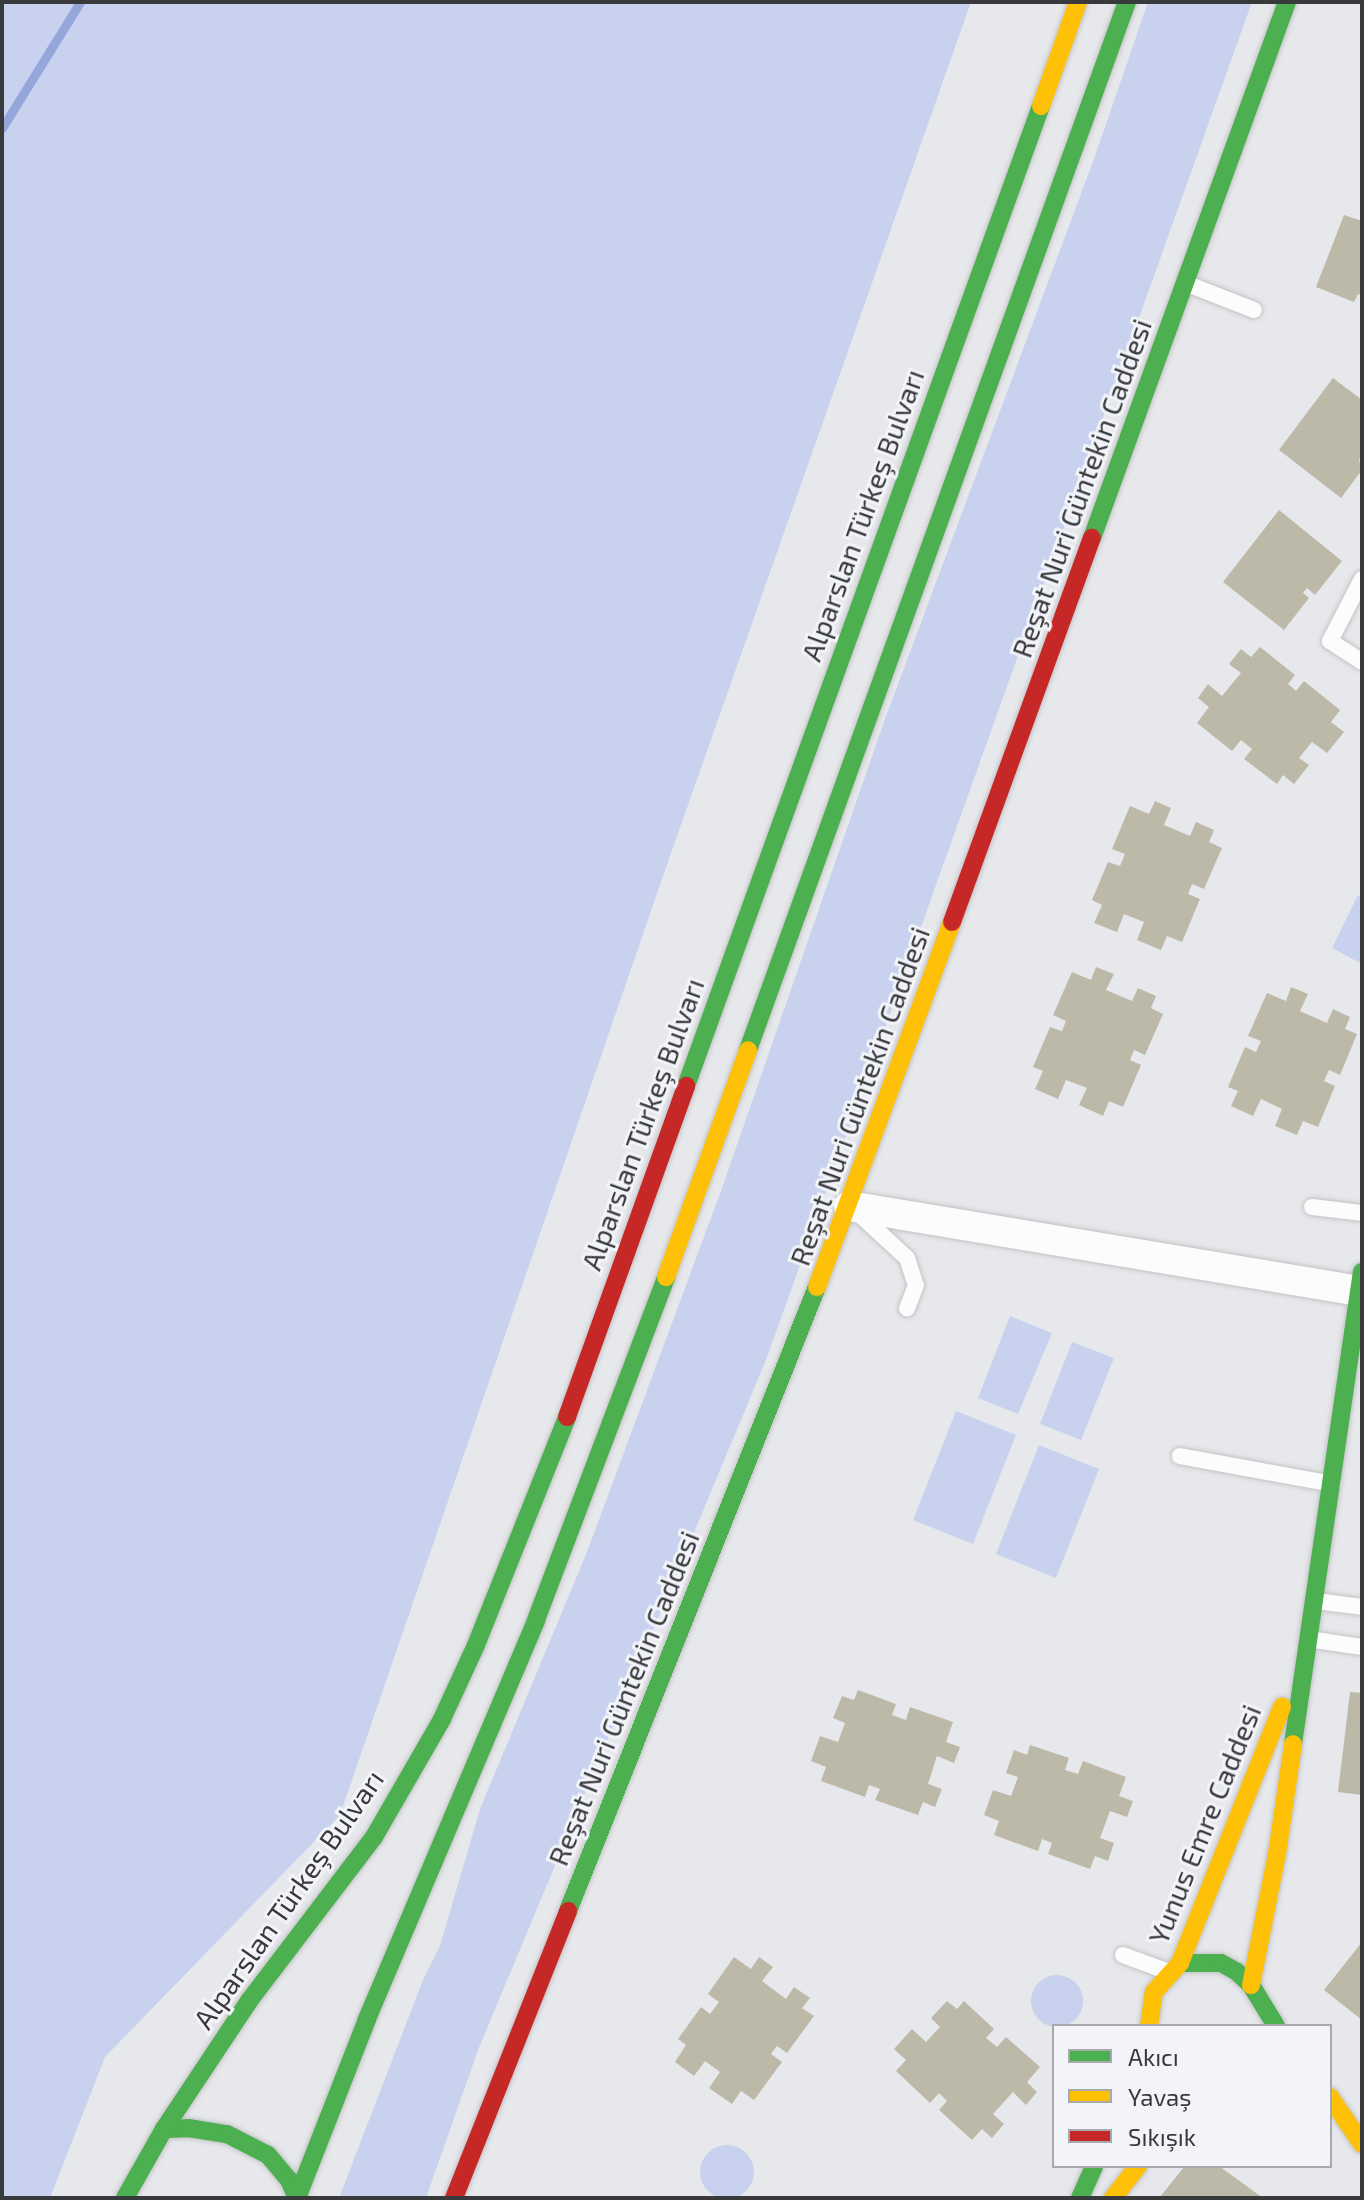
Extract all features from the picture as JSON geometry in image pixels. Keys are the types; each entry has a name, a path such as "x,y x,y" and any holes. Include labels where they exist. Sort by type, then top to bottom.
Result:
{"main road":[{"name":"Alparslan Türkeş Bulvarı","path":"125,2198 164,2129 249,2001 374,1837 442,1719 476,1645 552,1458 1078,2"},
{"path":"297,2198 367,2019 530,1634 612,1425 1127,2"},
{"name":"Reşat Nuri Güntekin Caddesi","path":"454,2198 849,1206 1287,2"},
{"name":"Yunus Emre Caddesi","path":"1258,2024 1254,1994 1334,1484 1361,1285"},
{"name":"Yunus Emre Caddesi","path":"1150,2024 1154,1992 1175,1968 1308,1639"},
{"path":"1175,1968 1221,1963 1254,1994 1275,2024"},
{"path":"1332,2100 1362,2144"},
{"path":"164,2129 188,2128 227,2134 268,2155 289,2180 297,2198"},
{"path":"1080,2198 1093,2168"},
{"path":"1113,2198 1136,2168"}],"street":[{"path":"849,1206 1361,1285"}],"lane":[{"path":"1184,283 1254,310"},
{"path":"1362,579 1330,641 1362,662"},
{"path":"849,1206 907,1258 916,1285 907,1308"},
{"path":"1312,1207 1362,1213"},
{"path":"1180,1456 1334,1484"},
{"path":"1314,1601 1362,1607"},
{"path":"1308,1639 1362,1647"},
{"path":"1123,1955 1175,1968"}],"shaded area":[{"path":"2,2 971,2 663,876 340,1815 105,2057 50,2198 2,2198"},
{"path":"1148,2 1252,2 766,1360 478,2050 426,2198 339,2198 423,1980 440,1946 480,1809 587,1552 721,1191 885,719 1094,159"},
{"path":"1358,895 1362,897 1362,964 1332,948"},
{"path":"1010,1316 1052,1333 1018,1414 978,1398"},
{"path":"1072,1342 1114,1358 1081,1440 1040,1424"},
{"path":"956,1411 1016,1435 973,1544 913,1520"},
{"path":"1039,1445 1099,1469 1056,1578 996,1554"},
{"path":"1047,1977 1067,1977 1081,1991 1081,2011 1068,2024 1047,2025 1033,2011 1033,1991"},
{"path":"727,2145 746,2153 754,2172 746,2191 727,2199 708,2191 700,2172 708,2153"}],"building":[{"path":"1344,215 1362,221 1362,296 1358,294 1354,302 1316,287"},
{"path":"1333,378 1362,400 1362,456 1359,460 1362,470 1341,498 1279,450"},
{"path":"1279,510 1342,561 1315,595 1307,588 1303,593 1309,598 1284,630 1223,582"},
{"path":"1260,647 1295,675 1288,684 1296,691 1304,681 1340,710 1331,722 1344,732 1327,753 1312,742 1299,758 1309,765 1294,784 1283,775 1277,784 1244,759 1252,749 1241,740 1232,751 1197,723 1209,707 1198,698 1208,684 1222,696 1241,673 1229,664 1241,649 1251,657"},
{"path":"1155,801 1171,808 1164,825 1190,836 1196,822 1214,830 1209,842 1222,848 1204,889 1192,884 1188,894 1200,899 1182,942 1167,936 1161,950 1137,940 1144,922 1124,914 1117,932 1094,923 1102,905 1092,900 1108,862 1120,866 1125,854 1112,849 1130,806 1149,814"},
{"path":"1096,967 1114,974 1106,990 1132,1001 1138,988 1156,996 1151,1008 1163,1014 1145,1055 1134,1050 1130,1060 1141,1065 1123,1107 1109,1101 1103,1116 1079,1105 1087,1088 1066,1080 1058,1099 1035,1089 1043,1071 1033,1067 1050,1027 1062,1031 1066,1021 1053,1015 1072,972 1091,980"},
{"path":"1291,987 1308,994 1300,1011 1327,1023 1333,1009 1350,1017 1345,1029 1357,1034 1340,1075 1329,1070 1324,1081 1335,1086 1318,1127 1303,1121 1297,1135 1275,1126 1282,1109 1261,1099 1253,1116 1231,1106 1238,1091 1228,1087 1245,1047 1256,1052 1261,1041 1248,1036 1267,993 1286,1001"},
{"path":"858,1690 896,1704 892,1715 906,1720 910,1707 953,1722 946,1742 960,1747 954,1763 937,1756 928,1784 942,1789 935,1807 923,1802 918,1815 875,1800 880,1789 869,1785 865,1797 821,1781 826,1767 811,1761 820,1736 838,1742 845,1723 833,1718 842,1696 854,1700"},
{"path":"1350,1692 1362,1693 1362,1795 1338,1792"},
{"path":"1030,1745 1069,1758 1065,1770 1078,1774 1083,1761 1126,1777 1119,1796 1133,1801 1127,1817 1110,1811 1100,1838 1114,1843 1108,1861 1095,1856 1090,1869 1048,1854 1052,1843 1042,1839 1038,1851 994,1835 999,1821 984,1815 993,1790 1011,1796 1018,1777 1006,1773 1014,1750 1027,1755"},
{"path":"1362,1942 1362,2020 1324,1990"},
{"path":"734,1957 751,1969 759,1957 773,1967 762,1981 786,1999 794,1987 810,1998 802,2008 814,2016 787,2053 777,2046 771,2054 782,2062 754,2100 741,2091 732,2104 709,2088 720,2072 705,2061 694,2076 675,2062 686,2045 678,2039 701,2007 710,2014 719,2002 708,1994"},
{"path":"947,2001 957,2009 964,2001 994,2029 986,2038 997,2047 1006,2037 1040,2067 1027,2082 1037,2092 1026,2105 1013,2092 993,2114 1004,2124 992,2138 982,2129 972,2140 939,2110 947,2101 939,2093 930,2103 896,2071 906,2060 894,2049 912,2029 926,2042 940,2027 931,2018"},
{"path":"1183,2168 1222,2168 1263,2198 1159,2198"}],"waterway":[{"path":"2,128 80,2"}],"traffic: fast":[{"path":"748,1050 1127,2"},
{"path":"1092,538 1287,2"},
{"path":"686,1086 1041,106"},
{"path":"1293,1744 1362,1272"},
{"path":"297,2198 367,2019 536,1620 666,1277"},
{"path":"568,1911 817,1287"},
{"path":"125,2198 164,2129 249,2001 374,1837 442,1719 476,1645 567,1417"},
{"path":"1180,1963 1221,1963 1237,1972 1251,1985 1275,2024"},
{"path":"164,2129 188,2128 227,2134 268,2155 289,2180 297,2198"},
{"path":"1080,2198 1093,2168"}],"traffic: slow":[{"path":"1041,106 1078,2"},
{"path":"817,1287 952,922"},
{"path":"666,1277 748,1050"},
{"path":"1149,2024 1154,1992 1180,1963 1282,1707"},
{"path":"1251,1985 1277,1854 1293,1744"},
{"path":"1332,2100 1362,2144"},
{"path":"1113,2198 1136,2168"}],"traffic: jam":[{"path":"952,922 1092,538"},
{"path":"567,1417 686,1086"},
{"path":"454,2198 568,1911"}]}
